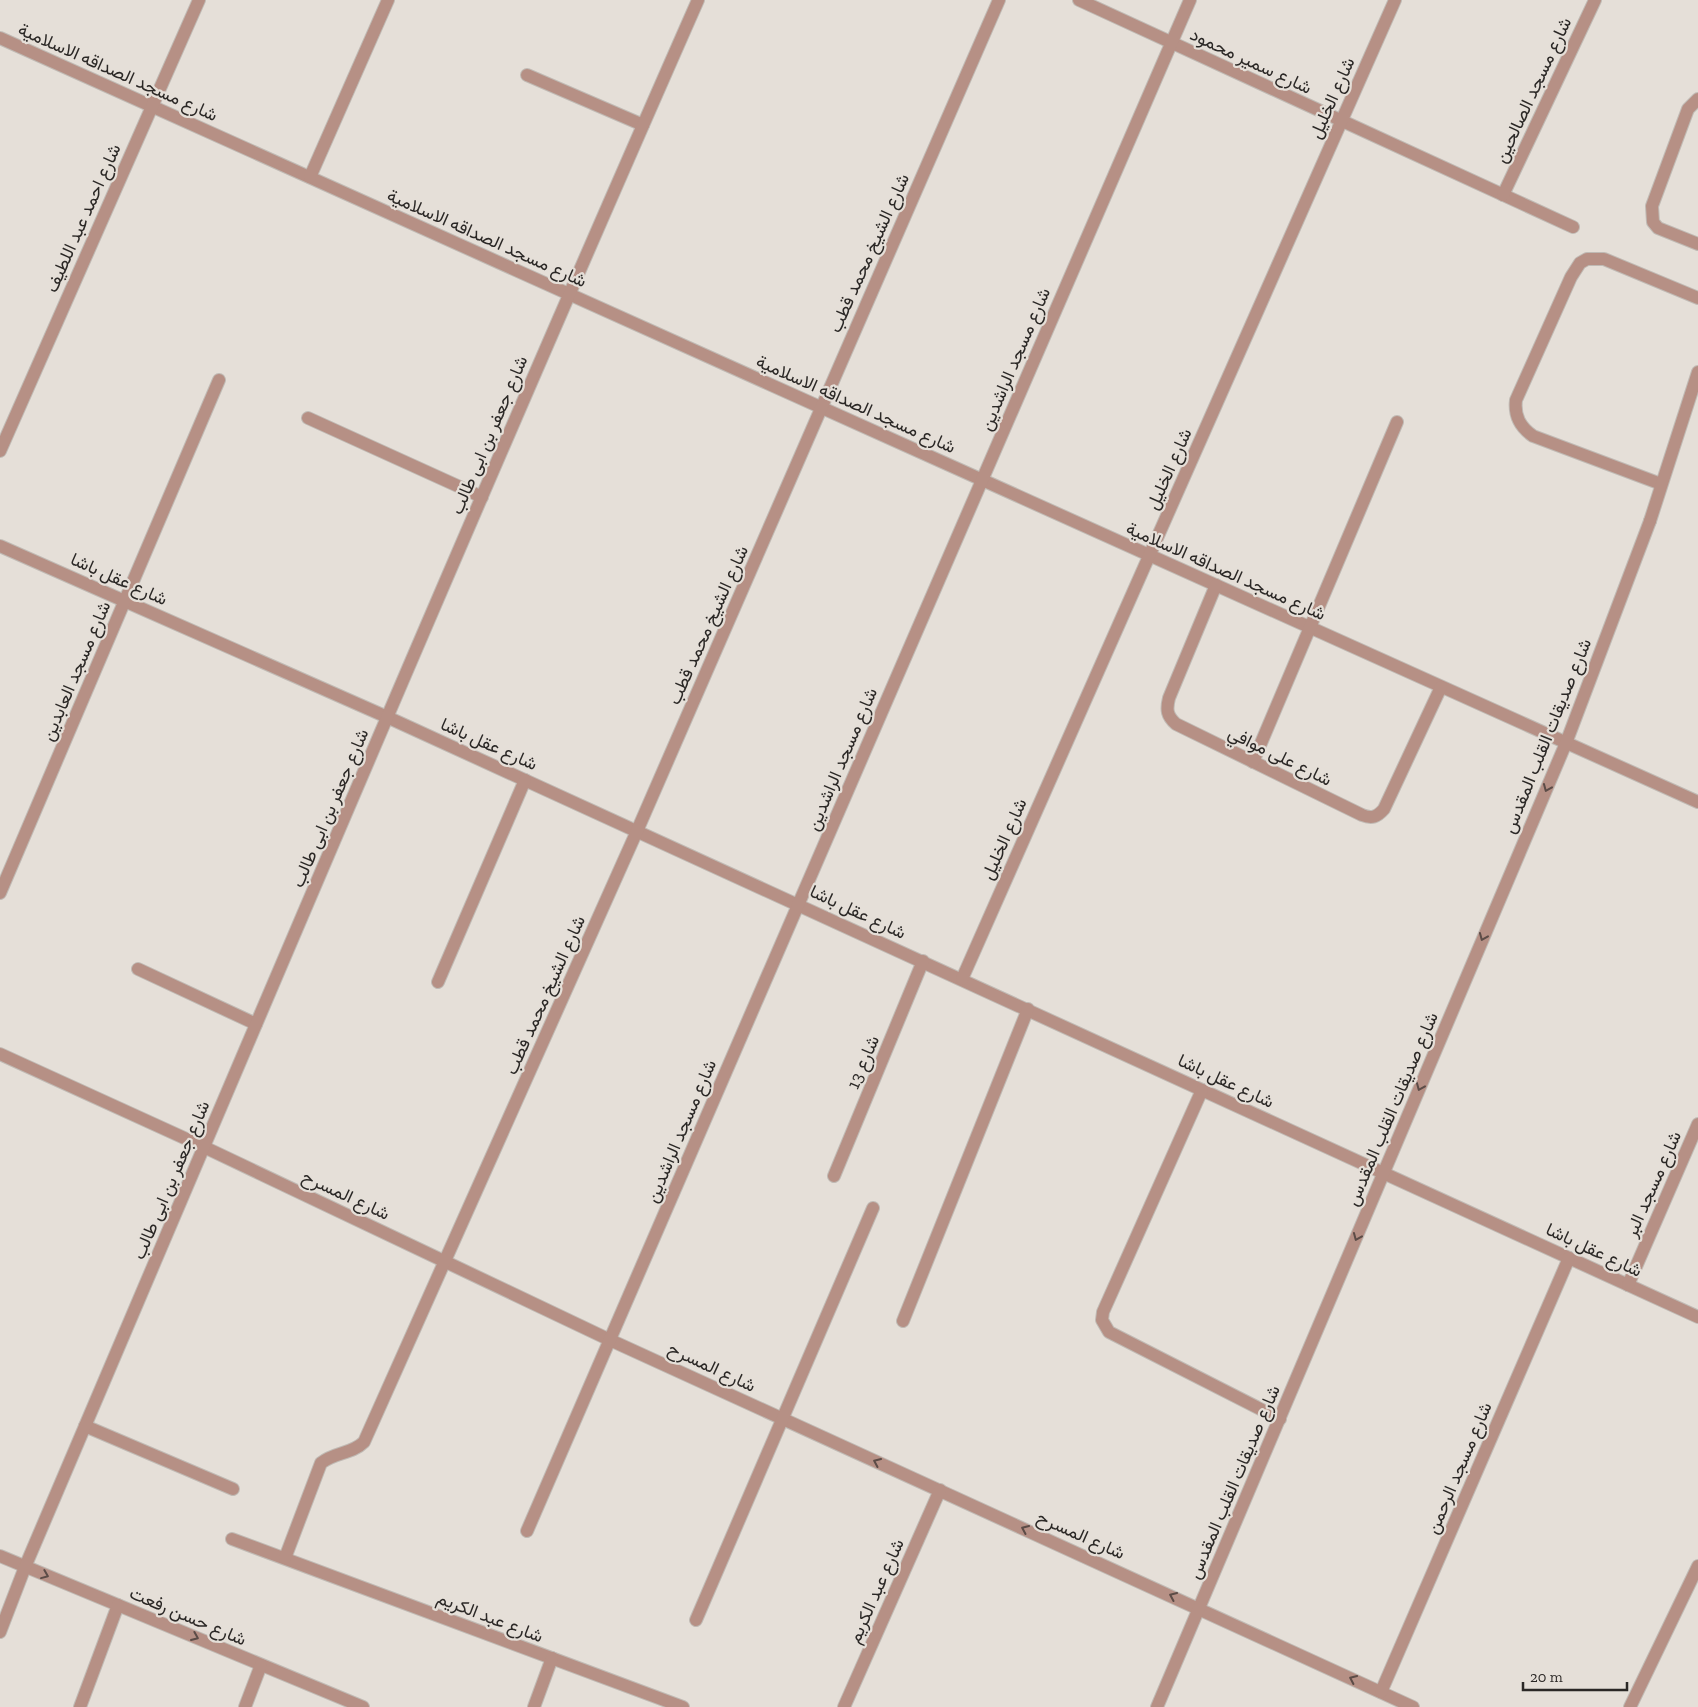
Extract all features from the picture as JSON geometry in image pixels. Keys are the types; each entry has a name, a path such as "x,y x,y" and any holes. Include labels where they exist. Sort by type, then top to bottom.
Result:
{"street":[{"name":"شارع احمد عبد اللطيف","path":"0,451 199,0"},
{"path":"310,177 388,0"},
{"name":"شارع جعفر بن ابى طالب","path":"0,1632 25,1567 387,717 698,0"},
{"name":"شارع الشيخ محمد قطب","path":"446,1262 637,830 999,0"},
{"name":"شارع سمير محمود","path":"1078,0 1573,227"},
{"name":"شارع مسجد الراشدين","path":"527,1532 1190,0"},
{"name":"شارع الخليل","path":"962,979 1395,0"},
{"name":"شارع مسجد الصالحين","path":"1502,195 1595,0"},
{"name":"شارع مسجد الصداقه الاسلامية","path":"0,38 1698,802"},
{"path":"527,75 643,125"},
{"path":"1698,99 1688,109 1652,206 1651,214 1658,228 1698,244"},
{"path":"1661,484 1533,436 1520,424 1516,416 1516,400 1571,277 1580,263 1587,259 1604,259 1698,298"},
{"name":"شارع صديقات القلب المقدس","path":"1157,1707 1566,743 1650,521 1698,372"},
{"name":"شارع مسجد العابدين","path":"0,893 219,380"},
{"path":"308,418 482,496"},
{"path":"1253,762 1398,422"},
{"name":"شارع عقل باشا","path":"0,546 637,830 1698,1317"},
{"name":"شارع على موافي","path":"1216,585 1166,708 1169,717 1176,724 1362,815 1370,818 1378,816 1384,809 1442,687"},
{"path":"438,982 526,780"},
{"name":"شارع 13","path":"834,1176 923,961"},
{"path":"138,969 256,1024"},
{"path":"903,1321 1028,1009"},
{"name":"شارع المسرح","path":"0,1054 204,1147 610,1340 1200,1608 1413,1707"},
{"path":"1202,1090 1103,1312 1102,1320 1109,1332 1280,1419"},
{"name":"شارع مسجد البر","path":"1628,1286 1698,1124"},
{"path":"696,1620 872,1208"},
{"name":"شارع مسجد الرحمن","path":"1381,1692 1569,1258"},
{"path":"285,1558 321,1463 334,1455 356,1449 364,1442 446,1262"},
{"path":"85,1426 233,1489"},
{"name":"شارع عبد الكريم","path":"844,1707 940,1490"},
{"name":"شارع عبد الكريم","path":"232,1539 683,1707"},
{"name":"شارع حسن رفعت","path":"0,1556 363,1707"},
{"path":"1630,1707 1698,1566"},
{"path":"80,1707 118,1605"},
{"path":"534,1707 552,1658"},
{"path":"245,1707 261,1665"}]}
